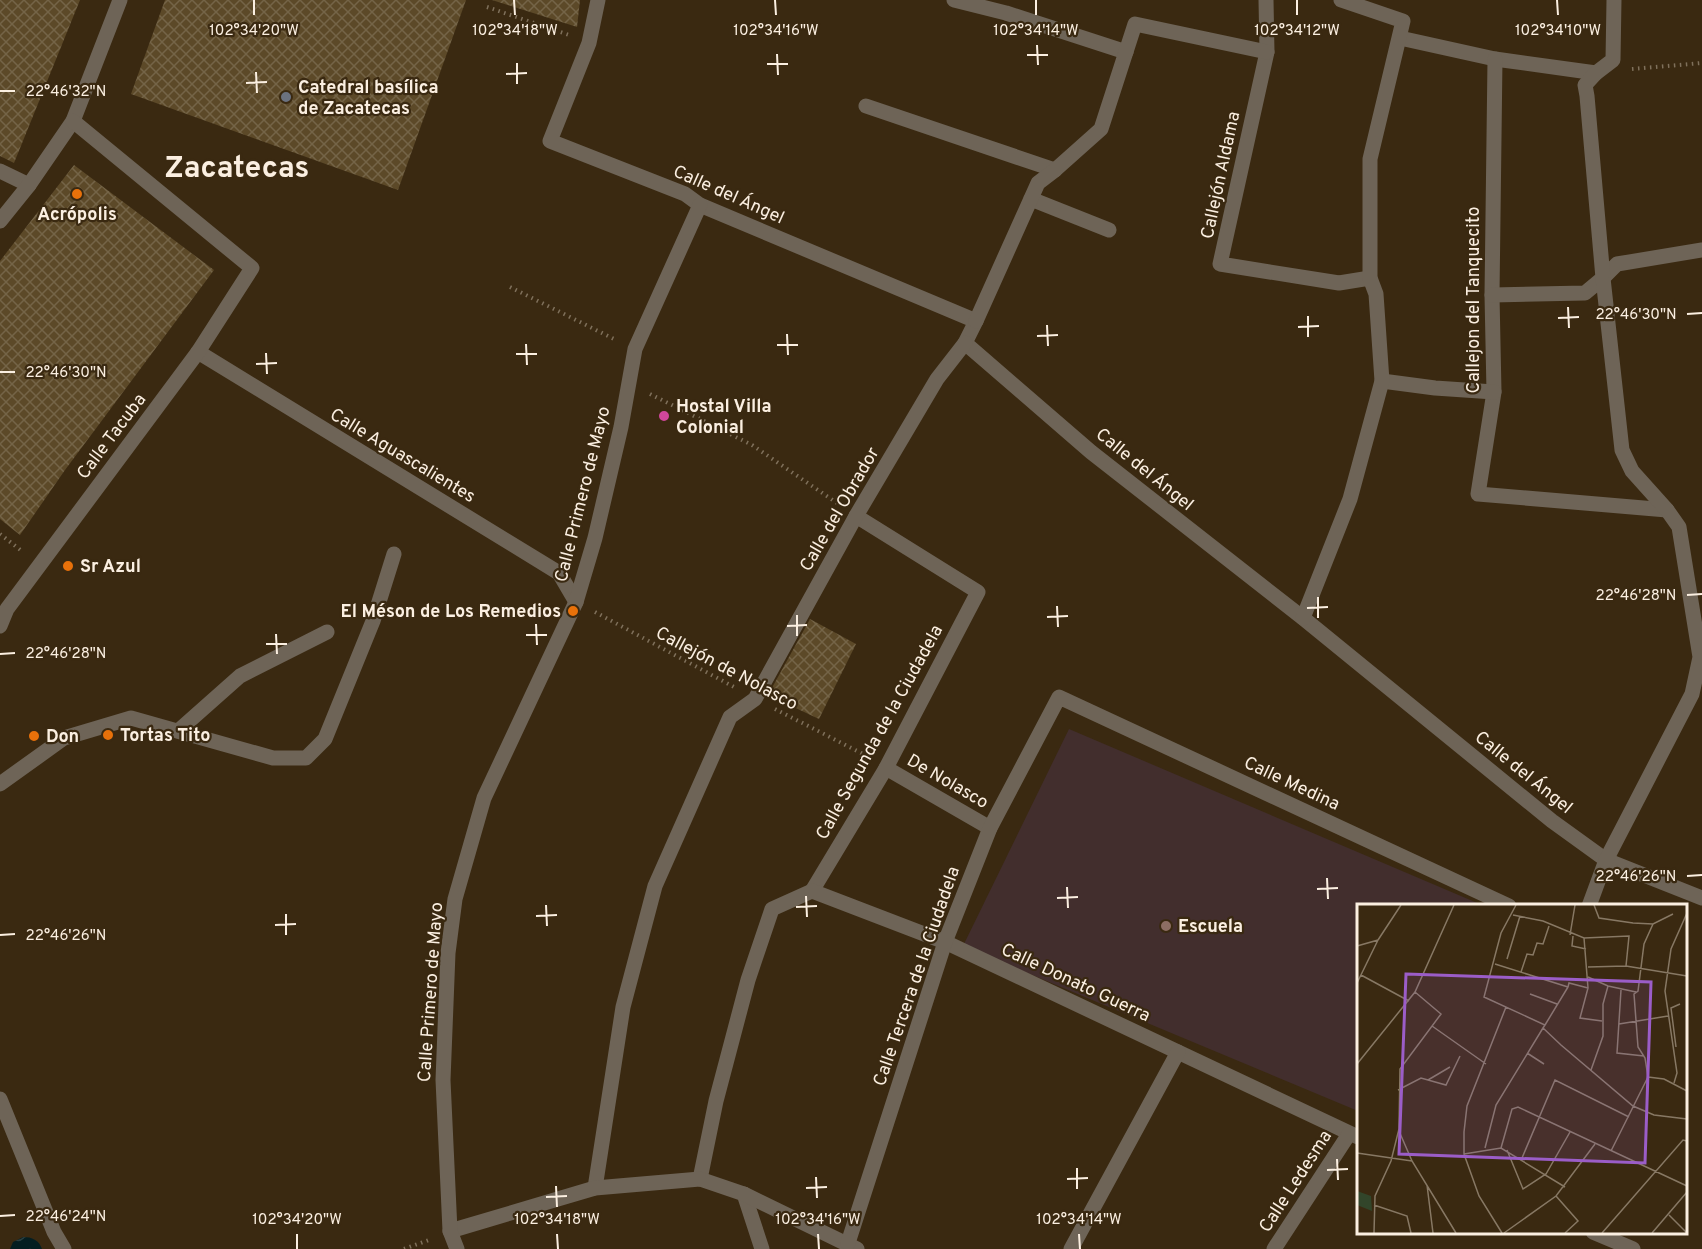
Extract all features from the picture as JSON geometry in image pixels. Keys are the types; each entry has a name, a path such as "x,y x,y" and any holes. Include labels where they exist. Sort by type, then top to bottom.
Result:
{"street":[{"path":"0,221 29,185 73,121 120,0"},
{"path":"590,43 598,0"},
{"path":"954,0 1006,13 1126,52"},
{"path":"965,343 1038,183 1101,129 1135,24 1267,52 1266,0"},
{"path":"1303,618 1350,499 1382,381 1376,294 1370,278 1370,159 1404,21 1341,0"},
{"path":"1590,904 1606,860 1692,694 1701,657 1679,527 1632,471 1622,450 1585,85 1613,60 1614,0"},
{"path":"1400,38 1495,58 1596,73"},
{"name":"Calle del Ángel","path":"590,43 550,141 685,194 700,205 976,321"},
{"name":"Callejón Aldama","path":"1267,52 1220,264 1339,283 1370,278"},
{"name":"Callejon del Tanquecito","path":"1495,58 1492,295 1494,392 1478,494 1667,510"},
{"path":"866,106 1055,170"},
{"name":"Calle Tacuba","path":"0,626 8,609 198,352 252,268 73,121"},
{"path":"0,171 29,185"},
{"path":"1031,199 1108,230"},
{"name":"Calle Primero de Mayo","path":"457,1249 450,1231 443,1080 448,953 455,899 484,798 576,602 596,538 621,427 635,349 700,205"},
{"path":"1492,295 1585,293 1617,264 1702,250"},
{"name":"Calle del Ángel","path":"965,343 1091,452 1303,618 1552,821 1606,860 1702,898"},
{"name":"Calle del Obrador","path":"756,699 856,516 937,379 965,343"},
{"name":"Calle Aguascalientes","path":"198,352 559,573 576,602"},
{"path":"1382,381 1494,392"},
{"name":"Calle Segunda de la Ciudadela","path":"812,891 886,768 978,592 856,516"},
{"path":"0,784 64,738 131,718 273,758 306,758 325,739 373,621 394,554"},
{"path":"178,731 240,676 327,632"},
{"name":"Calle Tercera de la Ciudadela","path":"852,1246 945,942 990,828 1059,697"},
{"name":"Calle Medina","path":"1059,697 1505,904"},
{"path":"595,1188 623,1007 655,886 730,717 756,699"},
{"name":"De Nolasco","path":"886,768 990,828"},
{"path":"699,1179 716,1101 748,980 772,909 812,891"},
{"name":"Calle Donato Guerra","path":"812,891 945,942 1354,1136"},
{"path":"1071,1249 1178,1052"},
{"path":"0,1099 54,1232 64,1249"},
{"name":"Calle Ledesma","path":"1274,1249 1354,1136"},
{"path":"450,1231 595,1188 699,1179 744,1194 852,1246"},
{"path":"744,1194 762,1249"},
{"path":"1596,1234 1634,1249"}],"path":[{"path":"487,7 590,43"},
{"path":"1596,73 1702,63"},
{"path":"510,287 635,349"},
{"path":"628,383 752,445 856,516"},
{"name":"Callejón de Nolasco","path":"576,602 865,755"}],"shaded area":[{"name":"Escuela","path":"1069,729 1480,904 1357,904 1357,1111 963,946"}],"water":[{"path":"23,1237 35,1240 42,1249 10,1249 13,1242"}],"building":[{"path":"0,0 80,0 14,163 0,156"},
{"name":"Catedral basílica de Zacatecas","path":"165,0 466,0 398,190 131,94"},
{"path":"492,0 580,0 577,27"},
{"path":"74,165 214,270 65,470 20,535 0,519 0,261"},
{"path":"810,619 856,644 819,719 768,695"}],"place":[{"name":"Catedral basílica de Zacatecas","path":"286,97"},
{"name":"Acrópolis","path":"77,194"},
{"name":"Hostal Villa Colonial","path":"664,416"},
{"name":"Sr Azul","path":"68,566"},
{"name":"El Méson de Los Remedios","path":"573,611"},
{"name":"Tortas Tito","path":"108,735"},
{"name":"Don","path":"34,736"},
{"name":"Escuela","path":"1166,926"}],"district":[{"name":"Zacatecas","path":"237,167"}]}
